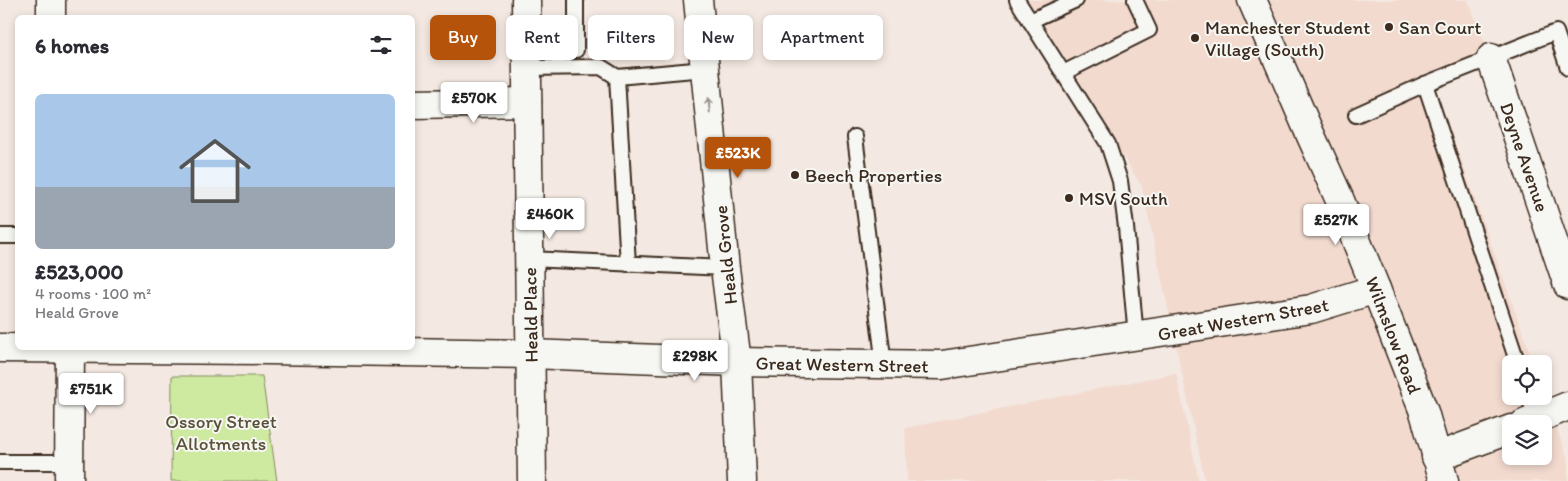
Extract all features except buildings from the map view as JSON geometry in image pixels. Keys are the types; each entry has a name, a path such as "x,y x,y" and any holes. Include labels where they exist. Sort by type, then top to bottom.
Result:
{"street":[{"path":"51,0 51,15"},
{"name":"Heald Place","path":"526,0 532,481"},
{"name":"Heald Grove","path":"698,0 725,268 737,362 742,481"},
{"name":"Wilmslow Road","path":"1252,0 1339,198 1376,289 1424,412 1440,469"},
{"name":"Deyne Avenue","path":"1491,58 1568,285"},
{"path":"415,104 527,102"},
{"name":"Great Western Street","path":"267,350 530,354 737,362 942,365 1136,337 1205,333 1311,309 1376,289"},
{"name":"Great Western Street","path":"0,348 15,348"},
{"path":"54,350 69,472"},
{"path":"1530,413 1568,406"},
{"path":"1440,469 1502,434"}],"lane":[{"path":"576,0 576,15"},
{"path":"1016,0 1108,144 1120,181 1136,337"},
{"path":"1030,21 1076,0"},
{"path":"1063,73 1149,30 1135,0"},
{"path":"1356,115 1425,84 1556,32 1568,68"},
{"path":"526,68 601,67 617,77 705,69"},
{"path":"617,77 628,264"},
{"path":"1425,84 1515,355"},
{"path":"856,137 884,365"},
{"path":"0,236 15,236"},
{"path":"529,259 725,268"},
{"path":"0,462 69,472"}],"shaded area":[{"path":"1027,0 1468,0 1489,53 1432,79 1531,355 1502,355 1502,405 1549,405 1568,460 1568,481 1205,481 1142,187"},
{"path":"1176,373 1199,481 907,481 905,428"}],"green space":[{"name":"Ossory Street Allotments","path":"172,376 262,376 277,481 171,481"}],"place":[{"name":"San Court","path":"1389,27"},
{"name":"Manchester Student Village (South)","path":"1195,38"},
{"name":"Beech Properties","path":"795,175"},
{"name":"MSV South","path":"1069,198"}]}
